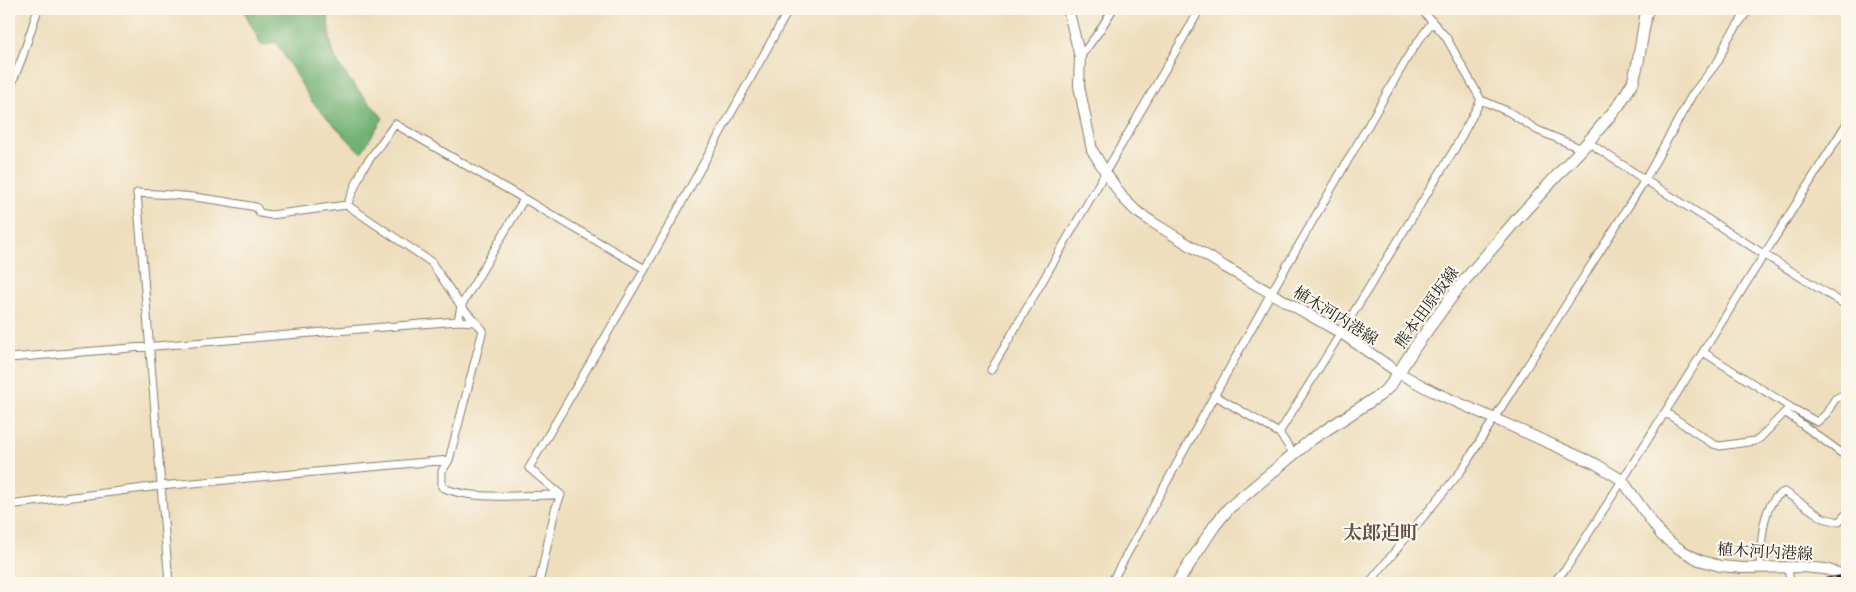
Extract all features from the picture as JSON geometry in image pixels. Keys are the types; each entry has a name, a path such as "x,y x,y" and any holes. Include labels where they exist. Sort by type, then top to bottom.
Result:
{"main road":[{"name":"植木河内港線","path":"1068,9 1080,57 1079,86 1092,150 1123,198 1144,216 1341,333 1399,373 1432,391 1596,464 1622,480 1662,536 1699,560 1720,566 1760,568 1801,567 1825,570 1847,576"},
{"name":"熊本田原坂線","path":"1177,583 1215,525 1229,508 1312,439 1380,395 1390,386 1458,288 1619,105 1633,82 1646,14 1649,9"}],"street":[{"path":"9,91 38,9"},
{"path":"561,495 529,468 645,269 789,9"},
{"path":"1080,57 1113,9"},
{"path":"990,370 1200,9"},
{"path":"1421,9 1446,37 1481,100 1509,112 1537,130 1585,145 1765,253 1847,306"},
{"path":"1369,583 1461,471 1646,180 1692,95 1719,60 1727,40 1749,9"},
{"path":"1839,9 1847,14"},
{"path":"1111,583 1271,293 1410,53 1432,22"},
{"path":"1279,433 1454,150 1481,100"},
{"path":"1552,583 1567,567 1847,122"},
{"path":"346,205 363,168 395,124 645,269"},
{"path":"168,583 137,193 172,194 219,199 256,206 260,213 272,215 346,205 432,262 461,306 483,330 449,460 442,471 442,486 453,492 481,495 561,495"},
{"path":"458,321 461,306 524,199"},
{"path":"9,358 458,321 475,322"},
{"path":"1703,352 1787,410 1847,457"},
{"path":"1787,410 1817,422 1826,414 1835,399 1847,393"},
{"path":"1214,395 1279,433 1294,454"},
{"path":"1665,412 1713,444 1720,446 1755,441 1787,410"},
{"path":"9,505 160,486 449,460"},
{"path":"1760,568 1763,524 1776,497 1780,493 1788,494 1823,518 1839,522 1847,528"},
{"path":"530,583 539,583 561,495"},
{"path":"1839,522 1847,513"},
{"path":"1788,568 1790,583"}],"green space":[{"path":"243,9 329,9 328,21 332,48 336,59 351,82 383,118 361,153 312,102 276,42 262,46"}],"railway":[{"path":"1808,583 1847,576"}],"district":[{"name":"太郎迫町","path":"1381,532"}]}
